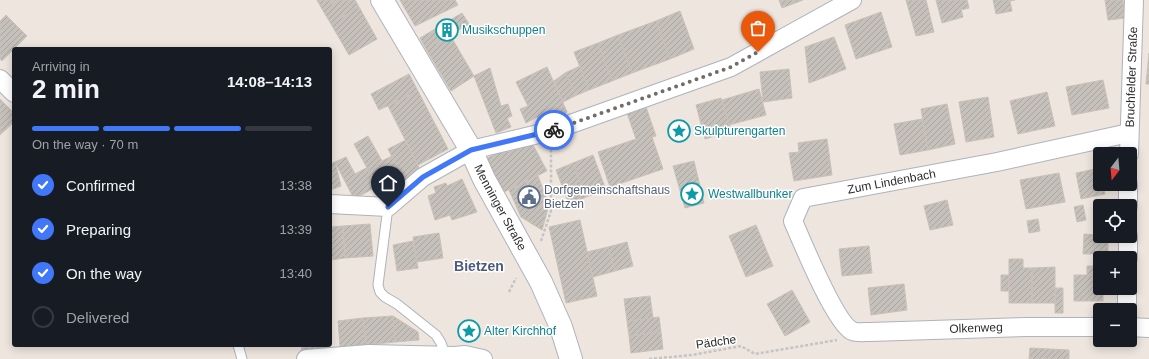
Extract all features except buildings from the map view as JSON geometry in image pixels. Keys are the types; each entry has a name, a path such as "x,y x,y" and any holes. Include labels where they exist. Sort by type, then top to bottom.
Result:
{"street":[{"name":"Menninger Straße","path":"382,0 471,150 484,178 527,255 561,327 571,359"},
{"path":"332,204 388,207 423,177 471,150 551,131 731,67 852,0"},
{"name":"Bruchfelder Straße","path":"1129,147 1134,0"},
{"path":"0,79 12,91"},
{"name":"Zum Lindenbach","path":"853,331 845,325 825,292 793,221 803,198 997,162 1129,133"},
{"name":"Olkenweg","path":"853,331 870,332 1027,326 1093,327"},
{"path":"1137,327 1149,328"},
{"path":"306,359 369,354 445,356 465,355 483,359"}],"lane":[{"path":"388,207 378,285 380,292 436,335 441,343 445,356"},
{"path":"239,347 242,359"}],"path":[{"path":"527,255 540,242 551,211 551,131"},
{"name":"Pädche","path":"649,359 692,355 741,346 755,354 842,339 853,331"}],"way so far":[{"path":"554,130 731,67 758,52"}],"place":[{"name":"Musikschuppen","path":"447,30"},
{"name":"Skulpturengarten","path":"679,131"},
{"name":"Westwallbunker","path":"692,194"},
{"name":"Dorfgemeinschaftshaus Bietzen","path":"529,197"},
{"name":"Alter Kirchhof","path":"469,331"}],"district":[{"name":"Bietzen","path":"479,266"}],"route":[{"path":"388,207 423,177 471,150 554,130"}]}
